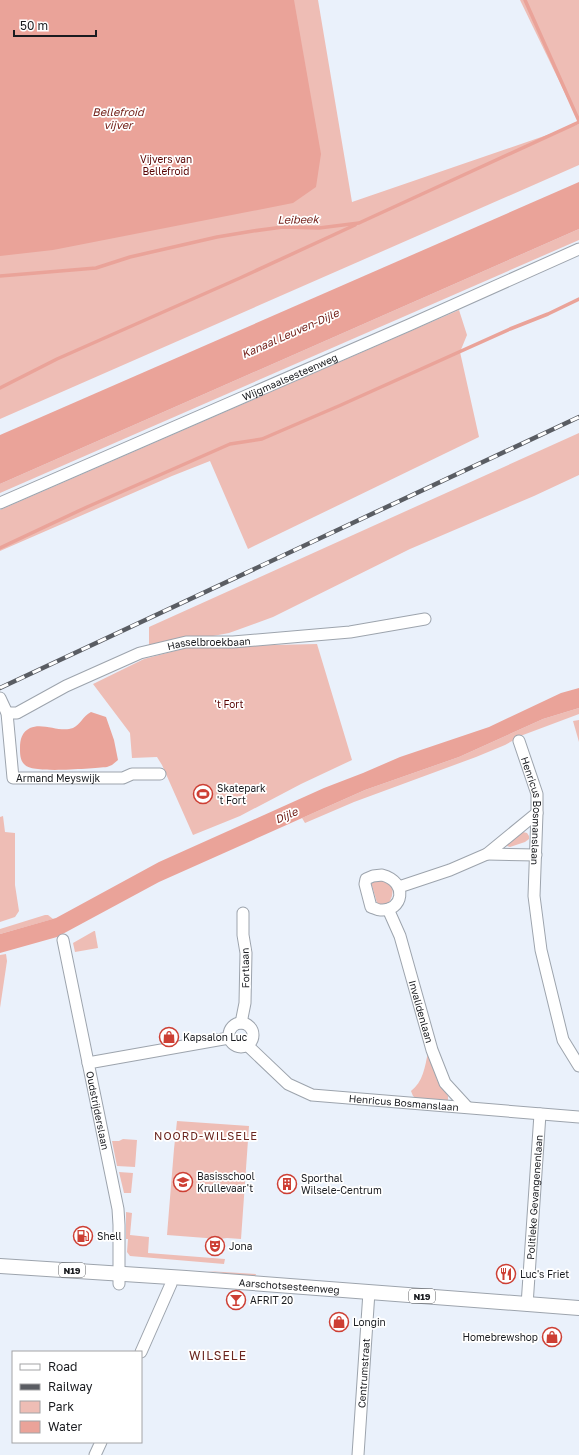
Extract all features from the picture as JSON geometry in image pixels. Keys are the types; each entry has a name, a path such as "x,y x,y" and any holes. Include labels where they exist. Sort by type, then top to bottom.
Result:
{"main road":[{"name":"Aarschotsesteenweg","path":"0,1266 119,1278 171,1277 579,1308"}],"street":[{"name":"Wijgmaalsesteenweg","path":"0,503 409,325 579,249"},
{"name":"Hasselbroekbaan","path":"7,713 17,713 66,686 140,653 186,642 233,642 350,632 425,619"},
{"name":"Armand Meyswijk","path":"0,698 7,713 14,778 123,778 132,774 160,774"},
{"name":"Henricus Bosmanslaan","path":"519,741 537,794 534,896 541,950 563,1040 579,1066"},
{"path":"399,887 450,870 487,854 537,813"},
{"path":"487,854 536,855"},
{"path":"382,875 395,881 399,887 400,896 396,904 388,909 380,910 371,907 365,884 366,879 373,876 382,875"},
{"name":"Invalidenlaan","path":"388,909 400,936 432,1050 445,1083 467,1107"},
{"name":"Fortlaan","path":"241,1023 245,1002 246,952 243,935 244,913"},
{"name":"Oudstrijderslaan","path":"63,940 118,1209 119,1278"},
{"path":"241,1023 247,1025 252,1031 252,1039 248,1045 244,1047 236,1046 229,1038 232,1027 241,1023"},
{"path":"88,1063 229,1038"},
{"name":"Henricus Bosmanslaan","path":"248,1045 288,1084 312,1095 404,1104 467,1107 579,1117"},
{"name":"Politieke Gevangenenlaan","path":"527,1304 540,1114"},
{"path":"141,1351 171,1284 171,1277"},
{"name":"Centrumstraat","path":"358,1455 369,1292"},
{"path":"95,1455 101,1443"}],"green space":[{"name":"Vijvers van Bellefroid","path":"0,0 318,0 352,202 579,124 579,165 0,419"},
{"path":"520,0 579,0 579,122"},
{"path":"579,229 579,240 0,493 0,484"},
{"path":"459,310 467,335 460,352 479,437 248,549 210,461 0,551 0,510"},
{"path":"579,433 579,475 410,549 273,617 229,633 149,648 149,627"},
{"name":"'t Fort","path":"317,644 352,760 301,784 240,816 193,835 157,757 132,758 130,733 93,684 144,659 190,647"},
{"path":"579,708 579,714 523,735 505,745 476,757 354,802 305,823 302,818 365,790 459,757 543,719"},
{"path":"579,720 579,742 573,721"},
{"path":"3,816 5,832 15,833 15,885 19,911 15,917 0,922 0,817"},
{"path":"523,832 527,833 529,839 525,842 510,847 507,846 508,841"},
{"path":"372,880 386,881 393,887 392,896 389,903 381,905 377,903 371,882"},
{"path":"48,915 53,919 0,934 0,929"},
{"path":"94,931 98,948 75,952 73,943"},
{"path":"6,954 7,961 0,1008 0,955"},
{"path":"428,1052 437,1080 448,1096 448,1100 445,1102 417,1099 413,1096 411,1091 421,1079"},
{"path":"177,1121 249,1126 241,1239 167,1235"},
{"path":"123,1139 137,1140 135,1167 117,1166 112,1141 119,1141"},
{"path":"119,1172 133,1173 131,1193 124,1193"},
{"path":"126,1212 132,1213 130,1235 149,1237 148,1253 225,1259 224,1264 130,1256 127,1252 128,1239 126,1239"},
{"path":"207,1271 256,1274 255,1277"}],"water":[{"name":"Bellefroid vijver","path":"0,0 294,0 321,154 316,187 293,203 53,250 0,256"},
{"name":"Kanaal Leuven-Dijle","path":"579,182 579,229 0,484 0,435"},
{"name":"Dijle","path":"579,688 579,708 543,719 459,757 365,790 159,882 57,937 0,953 0,934 56,918 159,862 324,788 400,757 489,727 561,693"},
{"path":"91,712 106,717 114,740 118,760 112,765 107,767 51,770 30,768 23,763 20,755 20,742 23,734 27,730 35,726 63,729 73,728"}],"waterway":[{"path":"525,0 579,121"},
{"name":"Leibeek","path":"0,276 96,268 130,257 217,237 253,231 283,227 319,228 359,223 579,122"},
{"path":"0,388 57,359 355,225"},
{"path":"0,548 87,507 230,444 262,439 579,299"}],"railway":[{"path":"0,688 579,417"}],"place":[{"name":"Skatepark 't Fort","path":"203,794"},
{"name":"Kapsalon Luc","path":"169,1037"},
{"name":"Basisschool Krullevaar't","path":"183,1182"},
{"name":"Sporthal Wilsele-Centrum","path":"287,1184"},
{"name":"Shell","path":"83,1236"},
{"name":"Jona","path":"215,1246"},
{"name":"Luc's Friet","path":"506,1274"},
{"name":"AFRIT 20","path":"236,1300"},
{"name":"Longin","path":"339,1322"},
{"name":"Homebrewshop","path":"552,1337"}],"district":[{"name":"NOORD-WILSELE","path":"206,1135"},
{"name":"WILSELE","path":"218,1355"}]}
